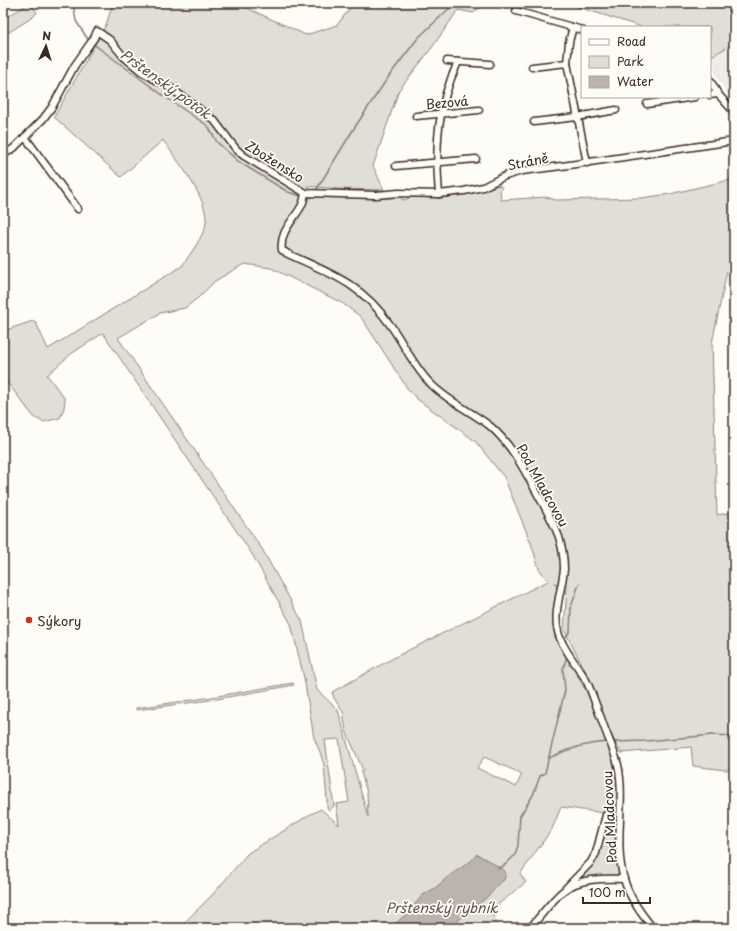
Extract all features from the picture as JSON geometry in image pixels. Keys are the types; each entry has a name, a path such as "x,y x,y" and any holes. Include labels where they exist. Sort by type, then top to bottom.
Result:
{"street":[{"path":"516,11 581,30"},
{"path":"573,27 569,42 567,63 587,162"},
{"name":"Zbožensko","path":"3,155 14,148 44,119 75,65 94,38 97,31 110,40 123,56 142,72 169,87 214,120 236,149 244,156 305,192"},
{"path":"447,61 490,64"},
{"path":"439,194 436,162 440,114 448,86 458,62"},
{"path":"532,67 567,63"},
{"path":"711,82 718,94 734,112"},
{"path":"711,95 718,94"},
{"path":"646,104 688,98"},
{"name":"Bezová","path":"416,116 479,110"},
{"path":"534,122 577,117 616,110"},
{"path":"25,137 78,209"},
{"name":"Stráně","path":"305,192 376,195 399,193 439,194 483,187 506,176 522,171 734,141"},
{"path":"396,166 476,159"},
{"name":"Pod Mladcovou","path":"305,192 302,204 283,234 281,242 282,250 344,280 362,293 382,314 422,375 429,383 491,428 504,440 518,460 550,517 560,542 564,570 559,597 557,628 564,646 587,682 615,756 618,766 621,790 620,847 624,879 635,904 653,928"},
{"path":"530,928 591,862 596,853 606,815"},
{"path":"564,890 582,882 591,880 624,879"}],"shaded area":[{"path":"729,46 734,46 734,102 716,76 712,57"}],"green space":[{"path":"30,3 32,3 30,4 37,12 33,17 3,36 3,19"},
{"path":"113,3 236,3 306,35 337,25 354,3 486,3 473,13 458,10 431,49 399,90 373,166 384,190 338,189 307,186 315,196 389,198 402,196 402,200 408,199 408,197 443,198 476,192 500,185 502,188 500,189 501,200 546,197 556,200 641,198 670,194 734,179 734,263 727,271 712,343 717,515 734,512 734,771 693,766 691,747 621,753 608,729 587,674 564,630 567,587 554,583 557,585 553,620 555,638 569,662 569,666 570,661 584,688 587,688 609,746 618,782 617,851 620,876 594,877 573,884 592,866 601,844 604,813 561,807 552,829 520,874 526,882 490,911 500,928 182,928 187,920 214,893 248,853 321,809 339,825 336,804 349,802 339,739 325,740 334,806 329,811 327,808 324,765 314,738 304,678 291,624 252,554 103,333 71,354 47,375 65,399 64,408 60,418 43,422 34,417 3,377 3,331 33,321 36,323 48,349 182,266 205,228 205,213 197,191 163,140 121,177 54,117 106,25","holes":["244,264 271,268 342,303 361,317 407,388 417,399 475,441 504,477 531,543 539,569 548,581 399,655 332,692 343,712 346,731 364,770 361,772 367,793 368,817 338,710 317,690 302,621 262,549 118,338 160,313 185,308 215,281","484,757 522,774 516,787 477,768"]},
{"path":"565,3 734,3 734,40 729,46 711,56 711,26 639,26"},
{"path":"293,683 294,685 217,699 136,710 136,708"}],"water":[{"name":"Prštenský rybník","path":"477,854 504,870 506,873 504,880 486,898 451,928 393,928 394,925 423,895 435,888 449,876 471,861"}],"waterway":[{"name":"Prštenský potok","path":"73,3 76,21 89,41"},
{"path":"315,192 353,130 389,76 418,38 455,3"},
{"name":"Prštenský potok","path":"92,43 168,99 208,126 217,142 239,162 288,192 301,196"},
{"name":"Prštenský potok","path":"307,201 312,195"},
{"name":"Prštenský potok","path":"567,646 565,638 570,631 571,607 579,584"},
{"name":"Prštenský potok","path":"498,869 506,864 515,855 518,845 520,816 533,795 540,776 545,773 565,690 563,669 567,656"},
{"path":"612,742 646,741 713,735 734,736"},
{"path":"549,758 578,747 608,742"}],"place":[{"name":"Sýkory","path":"29,620"}]}
